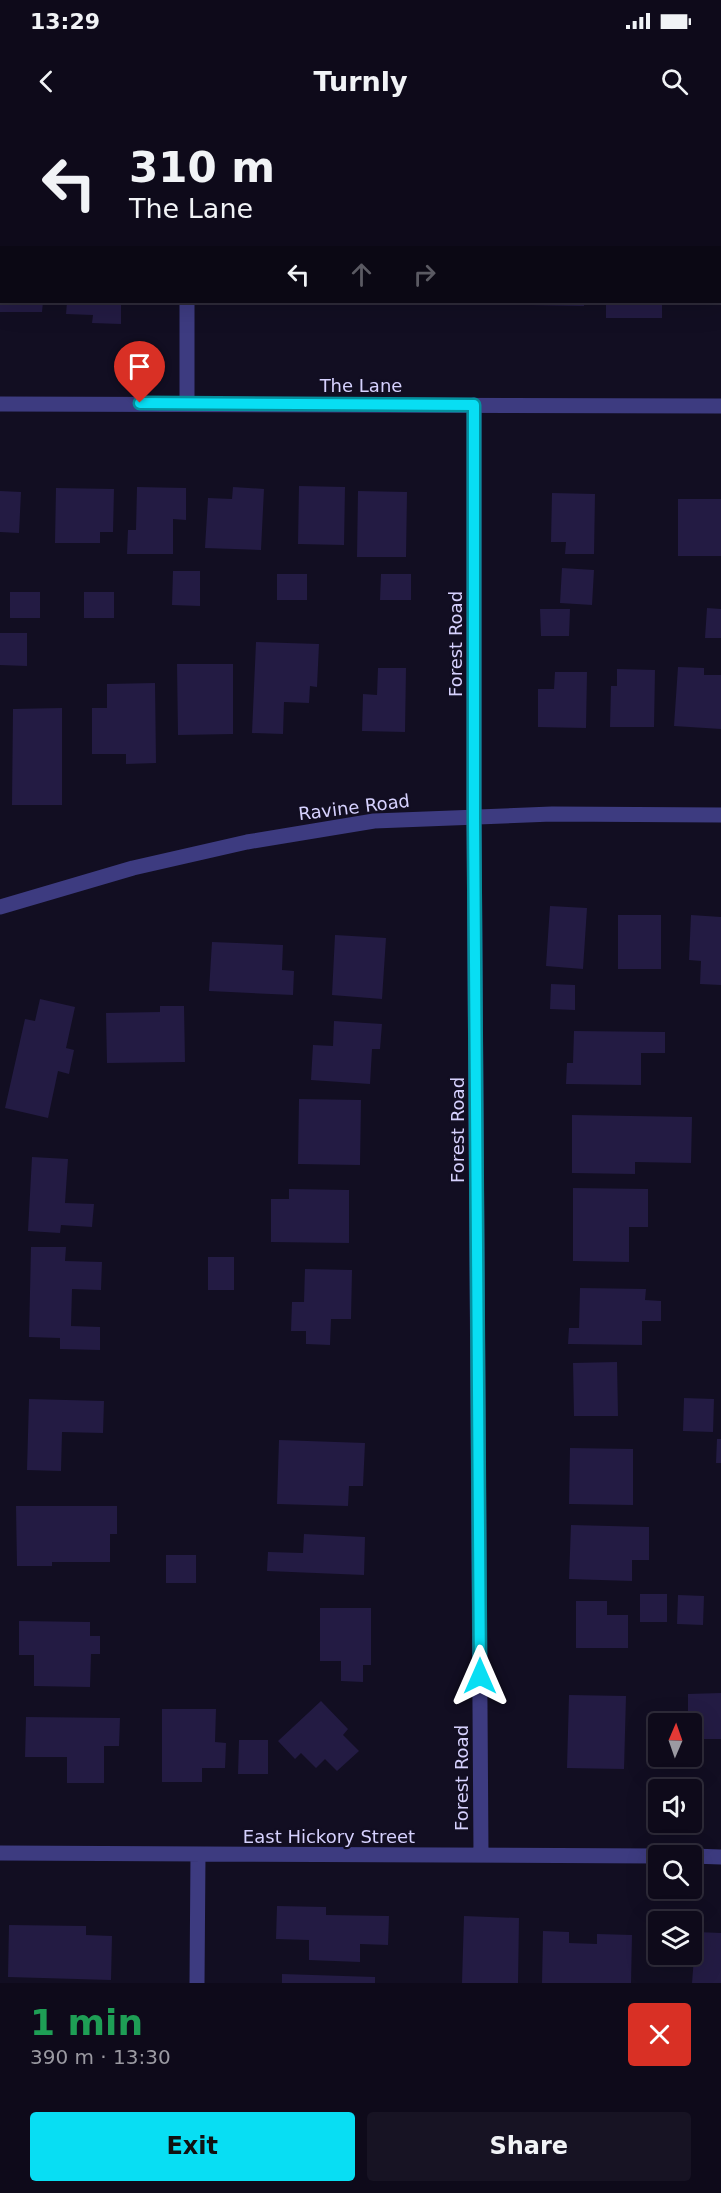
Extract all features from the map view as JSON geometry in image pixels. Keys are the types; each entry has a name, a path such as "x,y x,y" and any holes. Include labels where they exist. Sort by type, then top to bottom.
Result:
{"street":[{"path":"187,403 188,303"},
{"name":"The Lane","path":"0,404 721,406"},
{"name":"Forest Road","path":"474,405 474,817 481,1855"},
{"name":"Ravine Road","path":"0,907 134,868 247,842 374,821 552,814 721,815"},
{"name":"East Hickory Street","path":"0,1853 648,1856"},
{"path":"197,1983 198,1855"},
{"path":"702,1856 721,1857"}],"building":[{"path":"0,303 43,303 42,312 0,312"},
{"path":"67,303 121,303 121,324 92,323 93,315 66,314"},
{"path":"249,303 283,303 283,305 249,305"},
{"path":"450,303 483,303 483,304"},
{"path":"530,303 584,303 584,306 530,305"},
{"path":"606,303 662,303 662,318 606,318"},
{"path":"299,486 345,487 344,545 298,544"},
{"path":"137,487 186,488 186,520 173,519 173,554 127,554 128,530 136,530"},
{"path":"233,487 264,489 261,550 205,548 208,498 232,499"},
{"path":"56,488 114,489 113,532 100,532 100,543 55,543"},
{"path":"0,491 21,492 19,533 0,532"},
{"path":"358,491 407,492 406,557 357,557"},
{"path":"552,493 595,494 594,554 565,554 566,542 551,542"},
{"path":"678,499 721,499 721,556 678,556"},
{"path":"562,568 594,570 592,605 560,603"},
{"path":"173,571 200,571 200,606 172,605"},
{"path":"277,574 307,574 307,600 277,600"},
{"path":"381,574 411,574 411,600 380,600"},
{"path":"10,592 40,592 40,618 10,618"},
{"path":"84,592 114,592 114,618 84,618"},
{"path":"707,608 721,609 721,638 705,638"},
{"path":"540,609 570,609 569,636 541,636"},
{"path":"0,633 27,633 27,666 0,665"},
{"path":"256,642 319,644 317,687 310,686 309,703 284,702 283,734 252,733"},
{"path":"177,664 233,664 233,734 178,735"},
{"path":"678,667 704,668 704,675 721,675 721,729 674,726"},
{"path":"378,668 406,668 405,732 362,731 363,694 377,695"},
{"path":"617,669 655,670 654,727 610,727 611,686 617,686"},
{"path":"555,672 587,672 586,728 538,727 538,689 554,689"},
{"path":"155,683 156,763 126,764 126,754 92,754 92,708 107,708 107,684"},
{"path":"62,708 62,805 12,805 13,709"},
{"path":"550,906 587,908 583,969 546,966"},
{"path":"618,915 661,915 661,969 618,969"},
{"path":"691,915 721,917 721,985 700,984 701,961 689,960"},
{"path":"335,935 386,938 382,999 332,995"},
{"path":"212,942 283,945 282,970 294,971 293,995 209,991"},
{"path":"551,984 575,985 575,1010 550,1009"},
{"path":"40,999 75,1007 66,1048 74,1050 69,1074 58,1071 48,1118 5,1108 25,1019 35,1021"},
{"path":"160,1006 184,1006 185,1062 107,1063 106,1013 160,1012"},
{"path":"334,1021 382,1024 380,1049 372,1049 370,1084 311,1080 313,1045 333,1046"},
{"path":"574,1031 665,1032 665,1053 641,1053 641,1085 566,1084 567,1063 573,1063"},
{"path":"299,1099 361,1100 360,1165 298,1164"},
{"path":"572,1115 692,1117 691,1163 635,1162 635,1174 572,1173"},
{"path":"32,1157 68,1159 65,1203 94,1204 92,1227 61,1225 60,1233 28,1231"},
{"path":"573,1188 648,1189 648,1227 629,1227 629,1262 573,1261"},
{"path":"289,1189 349,1190 349,1243 271,1242 271,1199 289,1199"},
{"path":"31,1247 66,1247 65,1261 102,1262 101,1290 72,1289 71,1326 100,1327 100,1350 60,1349 60,1338 29,1337"},
{"path":"208,1257 234,1257 234,1290 208,1290"},
{"path":"305,1269 352,1270 351,1319 331,1319 330,1345 306,1344 306,1331 291,1331 292,1302 304,1302"},
{"path":"580,1288 646,1289 645,1300 661,1301 661,1321 642,1321 642,1345 568,1344 569,1328 579,1328"},
{"path":"617,1362 618,1416 574,1416 573,1363"},
{"path":"684,1398 714,1399 713,1432 683,1431"},
{"path":"29,1399 104,1401 103,1433 62,1432 61,1471 27,1470"},
{"path":"717,1439 721,1439 721,1463 716,1463"},
{"path":"279,1440 365,1443 363,1486 349,1486 348,1506 277,1504"},
{"path":"570,1448 633,1449 633,1505 569,1504"},
{"path":"16,1506 117,1506 117,1534 110,1534 110,1562 52,1562 52,1566 17,1566"},
{"path":"571,1525 649,1527 649,1560 632,1560 632,1581 569,1579"},
{"path":"304,1534 365,1537 364,1575 267,1571 268,1552 303,1553"},
{"path":"166,1555 196,1555 196,1583 166,1583"},
{"path":"640,1594 667,1594 667,1622 640,1622"},
{"path":"678,1595 704,1596 703,1625 677,1624"},
{"path":"576,1601 607,1601 607,1615 628,1615 628,1648 576,1648"},
{"path":"320,1608 371,1608 371,1665 363,1665 363,1682 341,1681 341,1661 320,1661"},
{"path":"19,1621 90,1622 90,1636 100,1636 100,1654 91,1654 90,1687 34,1686 34,1655 19,1655"},
{"path":"721,1693 721,1739 702,1739 702,1713 688,1713 688,1694"},
{"path":"569,1695 626,1696 624,1769 567,1768"},
{"path":"321,1701 348,1729 343,1735 359,1751 337,1771 325,1759 316,1768 301,1753 295,1759 278,1741"},
{"path":"162,1709 216,1709 215,1742 226,1743 225,1768 202,1768 202,1782 162,1782"},
{"path":"26,1717 120,1718 119,1746 104,1746 104,1783 67,1783 67,1757 25,1757"},
{"path":"239,1740 268,1740 268,1774 238,1774"},
{"path":"277,1906 326,1907 326,1915 389,1916 388,1945 360,1944 360,1962 309,1960 309,1940 276,1939"},
{"path":"464,1916 519,1918 518,1983 462,1983"},
{"path":"9,1925 86,1926 86,1935 112,1936 111,1980 8,1977"},
{"path":"543,1931 569,1932 569,1943 597,1944 597,1934 632,1935 631,1983 542,1983"},
{"path":"702,1932 721,1933 721,1983 692,1983 693,1965 702,1965"},
{"path":"282,1974 375,1977 375,1983 282,1983"}],"route":[{"path":"140,403 474,405 474,817 480,1676"}]}
